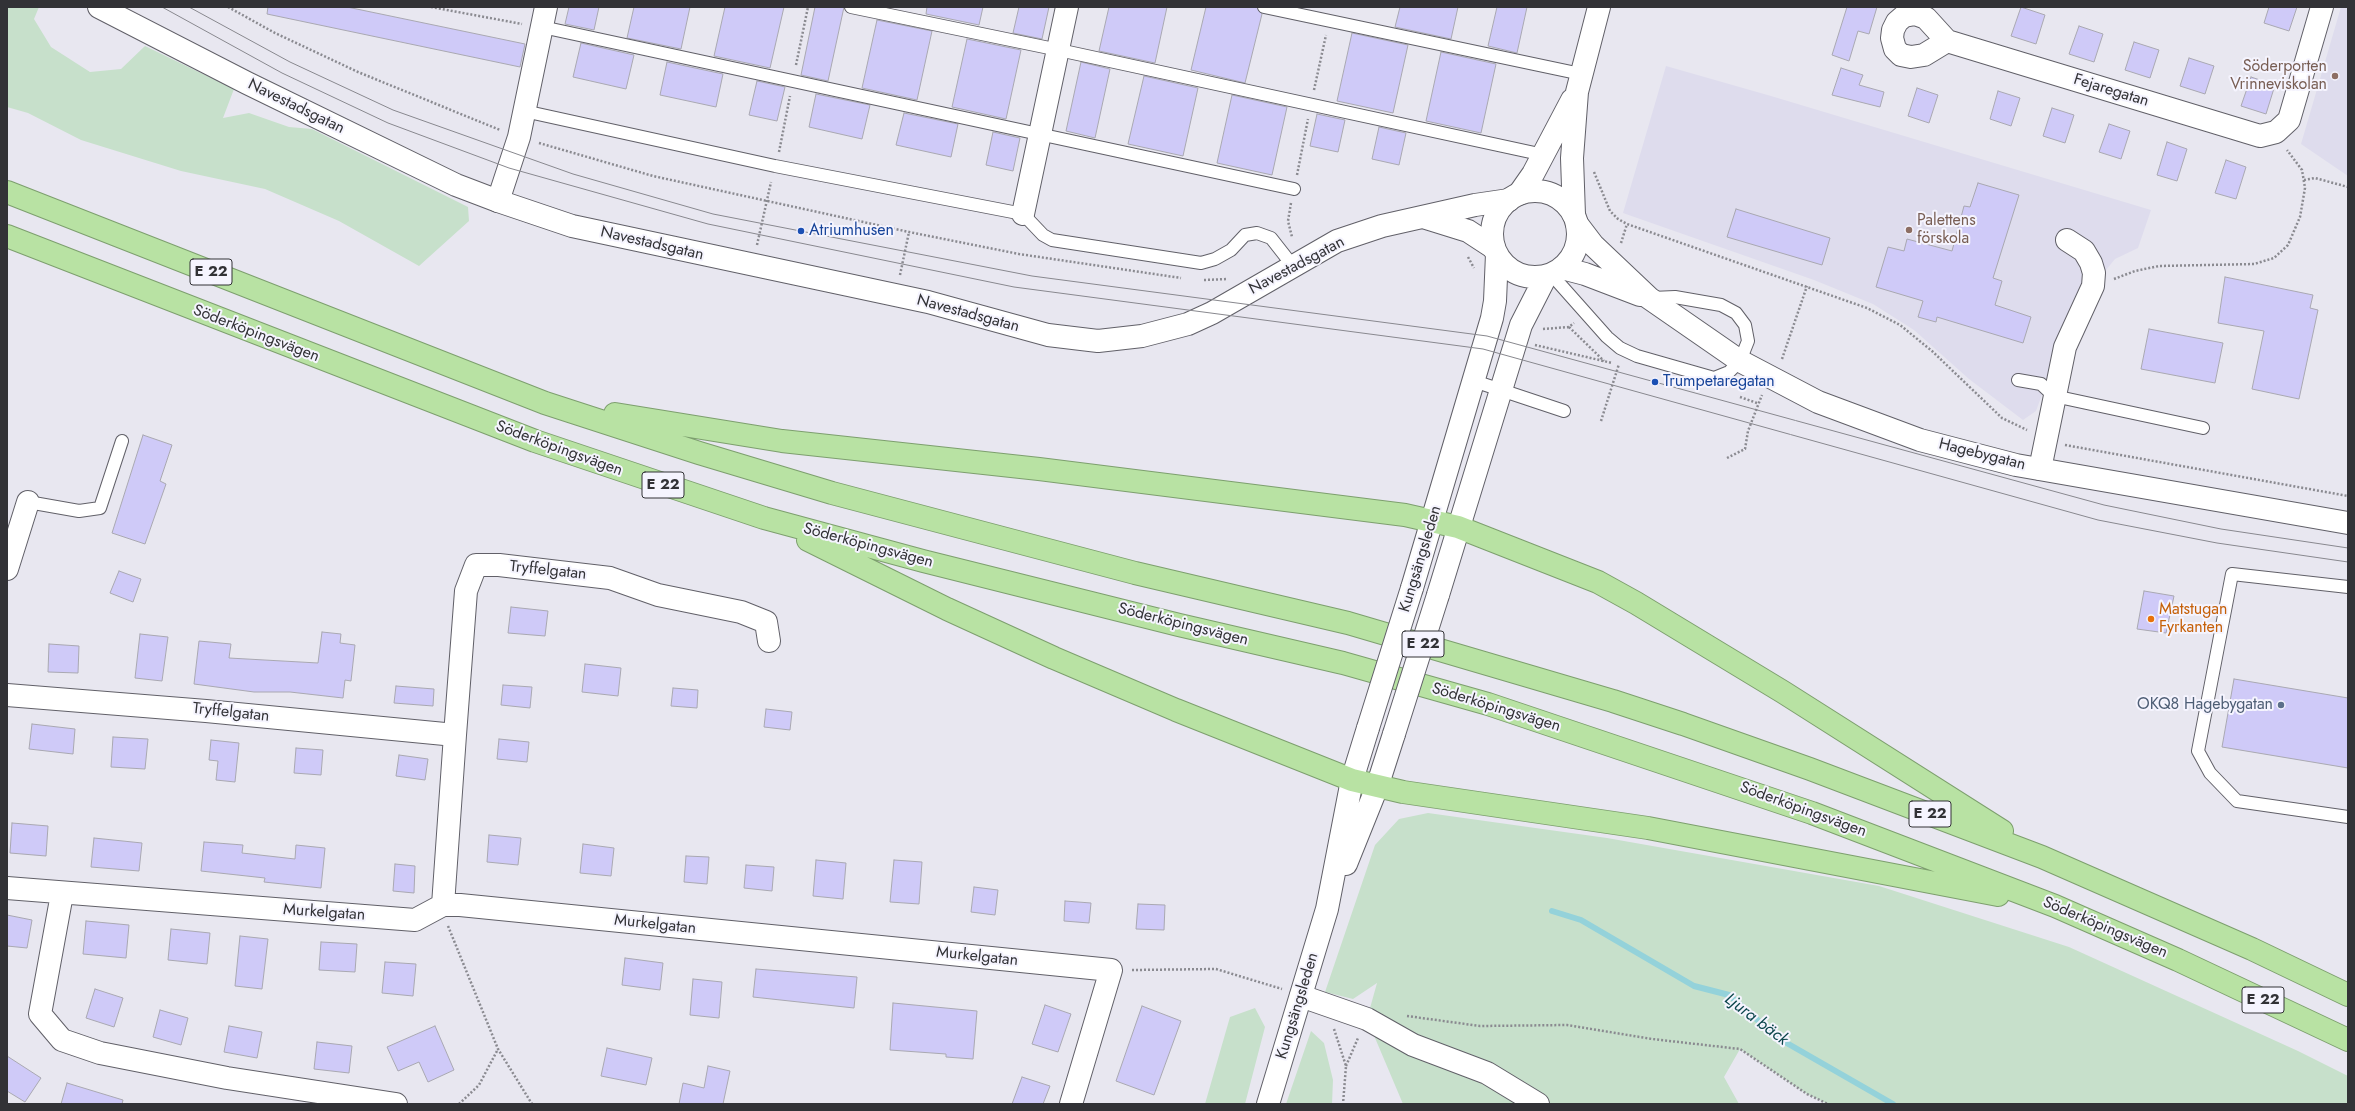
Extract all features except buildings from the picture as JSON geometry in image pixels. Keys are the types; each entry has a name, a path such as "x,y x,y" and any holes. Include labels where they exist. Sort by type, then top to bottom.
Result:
{"highway":[{"name":"E 22","path":"7,192 545,403 699,453 832,493 1135,573 1348,623 1592,694 1810,769 2042,856 2252,949 2348,995"},
{"name":"Söderköpingsvägen","path":"7,236 535,441 764,518 923,561 1179,625 1343,663 1488,704 1812,813 2055,906 2178,960 2348,1040"},
{"path":"545,403 782,441 1233,492 1405,515 1458,527 1598,582 1636,603 1783,692 2042,856"},
{"path":"764,518 947,609 1054,658 1212,725 1352,780 1377,787 1648,828 1773,850 2055,906"}],"street":[{"name":"Navestadsgatan","path":"99,7 124,22 254,87 456,185 498,201 580,228 928,302 1048,335 1098,340 1142,336 1188,324 1212,313 1288,259 1382,226 1514,197"},
{"path":"1023,214 1042,134 1067,7"},
{"path":"1579,83 1544,155 1514,197 1495,218 1492,229 1496,251 1511,270 1522,275 1553,273 1574,253 1578,235 1572,158 1579,83 1599,7"},
{"path":"2276,132 2289,120 2322,7"},
{"path":"498,201 519,137 544,17"},
{"name":"Fejaregatan","path":"1947,41 2260,136 2276,132"},
{"path":"1514,197 1542,192 1556,197 1567,206 1576,220"},
{"name":"Navestadsgatan","path":"1423,217 1468,231 1496,251"},
{"name":"Hagebygatan","path":"1576,220 1593,245 1648,298 1740,361 1818,402 1920,440 2040,469 2348,523"},
{"path":"2040,469 2047,440 2064,347 2079,320 2093,286 2094,279 2091,263 2084,251 2067,240"},
{"name":"Kungsängsleden","path":"1327,909 1352,780 1412,588 1493,312 1496,251"},
{"name":"Hagebygatan","path":"1553,273 1585,274 1648,298"},
{"name":"Kungsängsleden","path":"1268,1104 1327,909 1377,787 1438,595 1500,390 1527,310 1553,273"},
{"path":"7,569 28,502"},
{"name":"Tryffelgatan","path":"443,905 466,591 476,565 499,565 610,578 658,595 741,612 766,622 769,641"},
{"name":"Tryffelgatan","path":"7,695 206,711 455,735"},
{"name":"Murkelgatan","path":"7,888 62,894 415,920 443,905 1111,970"},
{"path":"62,894 40,1014 62,1040 100,1053 227,1078 396,1104"},
{"path":"1071,1104 1111,970"},
{"path":"1301,996 1367,1019 1413,1045 1487,1073 1538,1104"}],"lane":[{"path":"851,7 1311,104 1544,155"},
{"path":"1264,7 1329,21 1579,83"},
{"path":"544,17 793,81 1294,188"},
{"path":"524,111 775,166 1023,214 1043,235 1052,240 1201,263 1214,259 1231,250 1245,235 1257,233 1271,238 1288,259"},
{"path":"1553,273 1607,337 1620,348 1637,356 1714,378 1729,372 1740,361 1748,340 1745,325 1736,313 1721,305 1675,297 1648,298"},
{"path":"2018,380 2041,384 2054,396 2203,428"},
{"path":"1474,381 1564,411"},
{"path":"28,502 79,511 100,508 122,441"},
{"path":"2348,587 2232,574 2198,751 2210,773 2237,801 2348,817"}],"path":[{"path":"228,7 275,33 358,72 519,137 653,176 767,202 1019,254 1188,278"},
{"path":"431,7 544,17"},
{"path":"763,248 757,247 808,7"},
{"path":"1288,259 1294,246 1288,221 1329,21"},
{"path":"2111,281 2135,271 2159,266 2254,264 2274,258 2288,245 2300,217 2305,188 2302,170 2276,132"},
{"path":"1572,158 1588,164 1595,174 1610,211 1622,222 1867,308 1900,325 1932,351 2002,418 2047,440 2067,445 2348,496"},
{"path":"2304,180 2315,178 2348,187"},
{"path":"1203,280 1227,280 1234,277"},
{"path":"1569,327 1604,362"},
{"path":"1534,345 1604,362 1626,365"},
{"path":"1601,421 1619,364"},
{"path":"1740,397 1757,403"},
{"path":"1727,458 1745,449 1748,431"},
{"path":"443,905 449,930 498,1049 532,1104"},
{"path":"1111,970 1216,969 1301,996"},
{"path":"1326,1004 1346,1066"},
{"path":"1406,1016 1480,1026 1567,1025 1652,1039 1740,1049 1807,1094 1828,1104"},
{"path":"1342,1104 1346,1066 1367,1019"},
{"path":"459,1104 479,1085 498,1049"}],"shaded area":[{"name":"Söderporten Vrinneviskolan","path":"2341,7 2348,7 2348,176 2301,144"},
{"name":"Palettens förskola","path":"1666,66 2151,210 2138,248 2115,259 2093,286 2060,345 2036,411 2023,420 1969,379 1914,330 1873,304 1814,280 1623,213"}],"green space":[{"path":"7,7 39,7 34,19 51,47 90,72 121,69 145,46 234,89 223,118 249,113 289,127 312,129 468,207 469,221 419,266 339,221 265,189 181,171 81,140 28,113 7,107"},
{"path":"1428,813 1607,838 1879,886 2069,947 2298,1051 2348,1076 2348,1104 1828,1104 1807,1094 1740,1049 1724,1077 1739,1104 1403,1104 1367,1019 1377,983 1353,999 1325,992 1375,845 1399,819"},
{"path":"1255,1008 1265,1027 1245,1104 1205,1104 1230,1017"},
{"path":"1311,1031 1324,1043 1333,1080 1332,1104 1286,1104"}],"waterway":[{"name":"Ljura bäck","path":"1552,911 1581,920 1694,986 1729,995 1778,1038 1893,1104"}],"tram line":[{"path":"162,7 282,73 388,123 509,168 708,224 1014,287 1483,349 2098,520 2217,543 2348,562"},
{"path":"189,7 290,62 393,110 573,174 713,214 1032,276 1487,336 2104,505 2221,529 2348,548"}],"place":[{"name":"Söderporten Vrinneviskolan","path":"2335,76"},
{"name":"Palettens förskola","path":"1909,230"},
{"name":"Atriumhusen","path":"801,231"},
{"name":"Trumpetaregatan","path":"1655,382"},
{"name":"Matstugan Fyrkanten","path":"2151,619"},
{"name":"OKQ8 Hagebygatan","path":"2281,705"}]}
